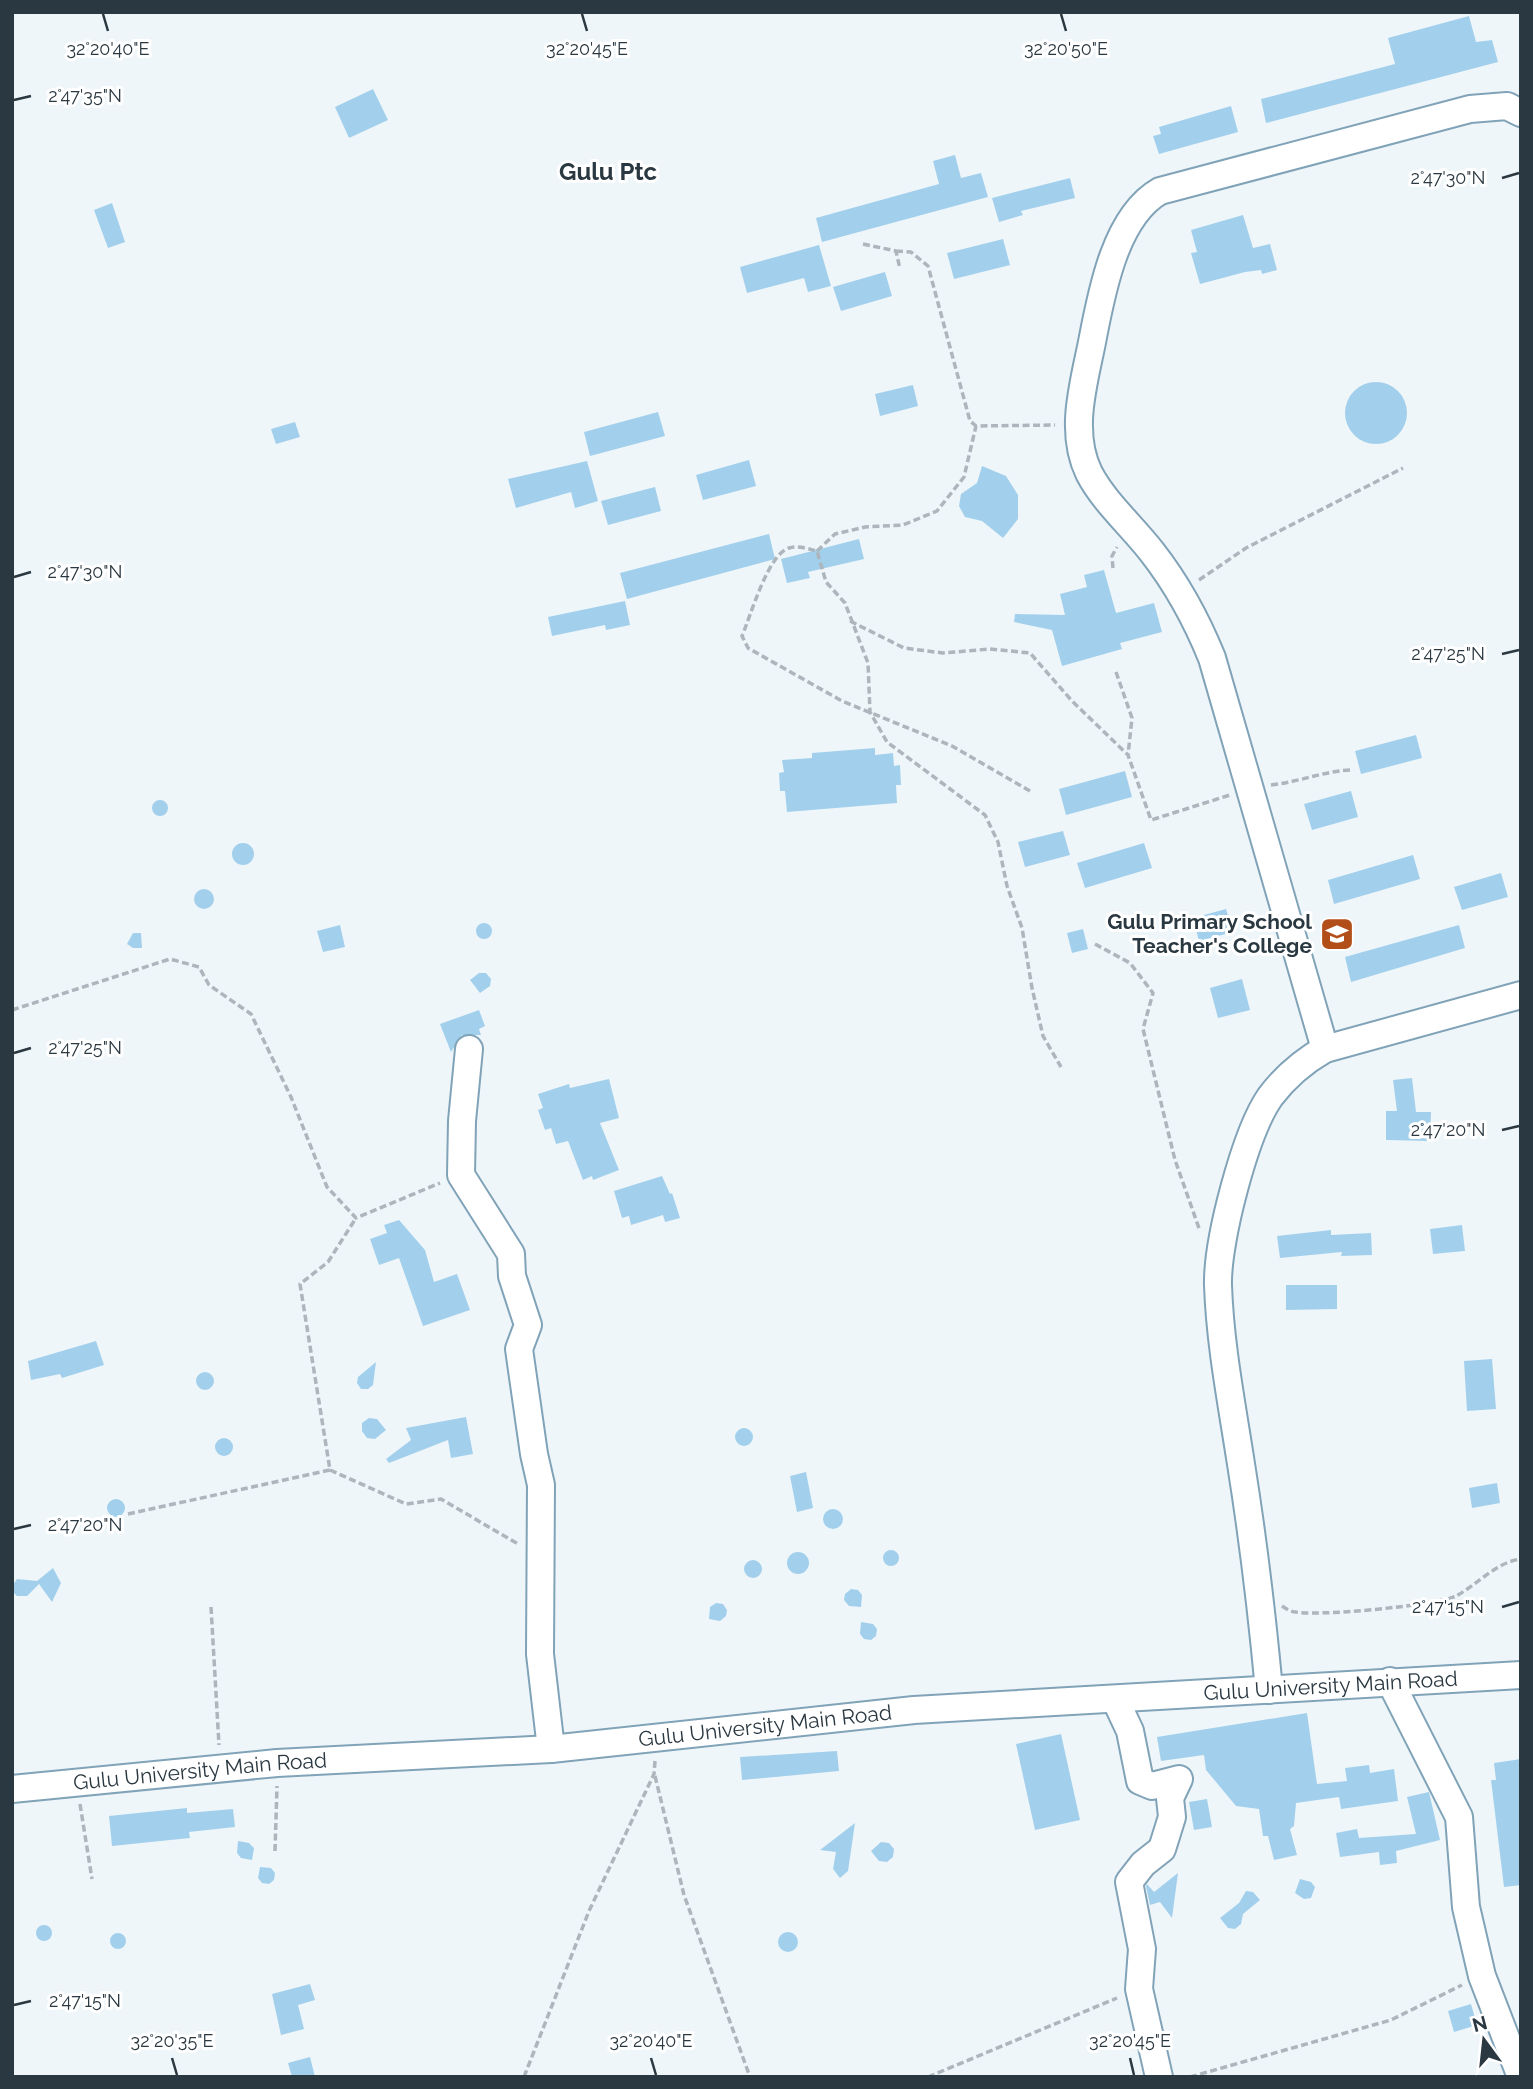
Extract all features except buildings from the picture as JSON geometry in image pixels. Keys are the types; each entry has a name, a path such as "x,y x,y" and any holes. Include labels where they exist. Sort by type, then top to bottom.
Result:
{"street":[{"path":"1325,1049 1212,658 1181,595 1153,553 1096,485 1083,453 1079,422 1083,380 1106,276 1134,214 1147,199 1177,185 1470,109 1507,106 1521,113"},
{"path":"1269,1690 1260,1590 1223,1351 1218,1283 1225,1226 1236,1184 1269,1100 1303,1062 1325,1049 1521,995"},
{"path":"469,1049 462,1121 461,1175 511,1254 512,1276 528,1325 519,1349 541,1485 540,1654 551,1749"},
{"name":"Gulu University Main Road","path":"12,1789 77,1785 277,1763 551,1749 914,1710 1521,1675"},
{"path":"1390,1681 1459,1817 1465,1907 1482,1976 1521,2077"},
{"path":"1115,1699 1130,1731 1140,1781 1152,1786 1178,1779 1170,1798 1172,1817 1162,1849 1143,1864 1129,1882 1142,1949 1139,1989 1159,2077"}],"path":[{"path":"863,244 911,252 928,266 970,421 976,426 1037,426 1079,422"},
{"path":"896,251 900,269"},
{"path":"817,551 835,534 865,527 903,525 937,512 964,477 976,426"},
{"path":"1181,595 1246,548 1403,468"},
{"path":"817,551 802,547 788,548 770,563 742,640 748,648 842,701 904,724 952,746 1030,791"},
{"path":"817,551 826,582 845,603 868,663 870,712 887,742 909,762 985,815 998,842 1007,886 1022,928 1031,988 1043,1036 1061,1067"},
{"path":"850,621 904,648 943,653 990,649 1030,653 1054,682 1128,755"},
{"path":"1116,672 1132,718 1128,755 1150,818 1154,820"},
{"path":"1095,944 1130,963 1153,993 1143,1029 1175,1160 1201,1234"},
{"path":"12,1010 170,959 199,967 209,985 251,1014 291,1097 327,1187 356,1218"},
{"path":"330,1470 300,1284 328,1262 356,1218 461,1175"},
{"path":"128,1514 330,1470 406,1504 441,1499 539,1557"},
{"path":"1260,1590 1292,1612 1352,1612 1454,1598 1500,1566 1521,1559"},
{"path":"211,1607 220,1768"},
{"path":"657,1738 654,1774 684,1895 750,2077"},
{"path":"275,1851 277,1763"},
{"path":"524,2077 589,1912 654,1774"},
{"path":"77,1785 92,1880"},
{"path":"1190,2077 1391,2020 1482,1976"},
{"path":"928,2077 1139,1989"}],"place":[{"name":"Gulu Primary School Teacher's College","path":"1337,934"}],"district":[{"name":"Gulu Ptc","path":"608,172"}]}
